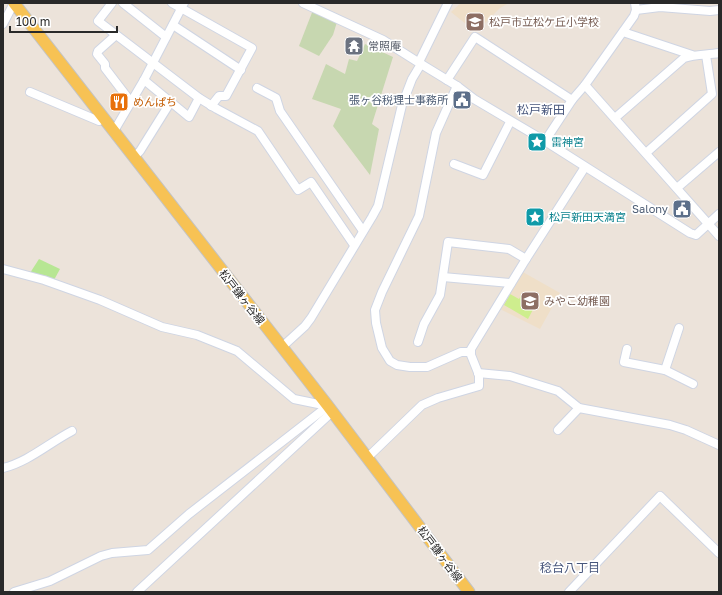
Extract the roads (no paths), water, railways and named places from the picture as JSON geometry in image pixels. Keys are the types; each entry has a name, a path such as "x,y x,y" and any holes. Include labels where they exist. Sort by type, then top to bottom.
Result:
{"main road":[{"name":"松戸鎌ヶ谷線","path":"14,3 330,409 469,592"}],"street":[{"path":"3,24 14,3"},
{"path":"112,3 98,20 199,98 258,131 298,190 312,182 354,245"},
{"path":"123,3 166,37"},
{"path":"172,3 183,6 252,48 226,96 219,96 211,106"},
{"path":"303,3 383,40 457,86 474,99 510,122 545,141 690,233 696,235 719,214"},
{"path":"282,348 305,326 311,318 378,206 402,105 412,79 448,3"},
{"path":"114,131 144,80 183,6"},
{"path":"545,141 572,100 585,85 634,16 635,7 660,7 710,11 719,10"},
{"path":"173,25 241,70"},
{"path":"622,32 692,55 719,53"},
{"path":"116,35 98,51 97,54 105,64 105,68 131,102"},
{"path":"446,80 475,37 572,100"},
{"path":"615,118 684,58 692,55"},
{"path":"646,153 712,94 706,55"},
{"path":"144,80 188,117 199,98"},
{"path":"585,85 719,236"},
{"path":"457,86 436,133 419,216 378,299 375,310 376,323 382,348 390,361 397,365 410,368 427,366 462,352 470,352"},
{"path":"258,88 276,98 280,111 363,231"},
{"path":"30,92 99,121 104,118"},
{"path":"134,157 140,151 170,103"},
{"path":"454,164 483,175 510,122"},
{"path":"677,188 719,152"},
{"path":"367,458 422,405 438,398 479,386 478,373 470,352 526,259 586,167"},
{"path":"418,342 424,324 440,295 443,277 444,242 509,249 526,259"},
{"path":"3,269 44,280 100,300 162,327 197,335 237,351 294,399 330,409"},
{"path":"443,277 511,283"},
{"path":"664,370 679,328"},
{"path":"627,348 624,362 664,370 693,384"},
{"path":"478,373 510,376 558,391 580,408 670,424 719,445"},
{"path":"558,430 580,408"},
{"path":"14,592 50,581 101,556 112,553 148,550 189,514 330,409"},
{"path":"136,592 330,409"},
{"path":"3,468 16,463 72,431"},
{"path":"569,592 660,496 719,553"}],"place":[{"name":"松戸市立松ケ丘小学校","path":"475,22"},
{"name":"常照庵","path":"354,46"},
{"name":"張ヶ谷税理士事務所","path":"462,100"},
{"name":"めんぱち","path":"119,102"},
{"name":"雷神宮","path":"537,142"},
{"name":"Salony","path":"682,209"},
{"name":"松戸新田天満宮","path":"535,217"},
{"name":"みやこ幼稚園","path":"530,301"}],"district":[{"name":"松戸新田","path":"541,110"},
{"name":"稔台八丁目","path":"570,568"}]}
